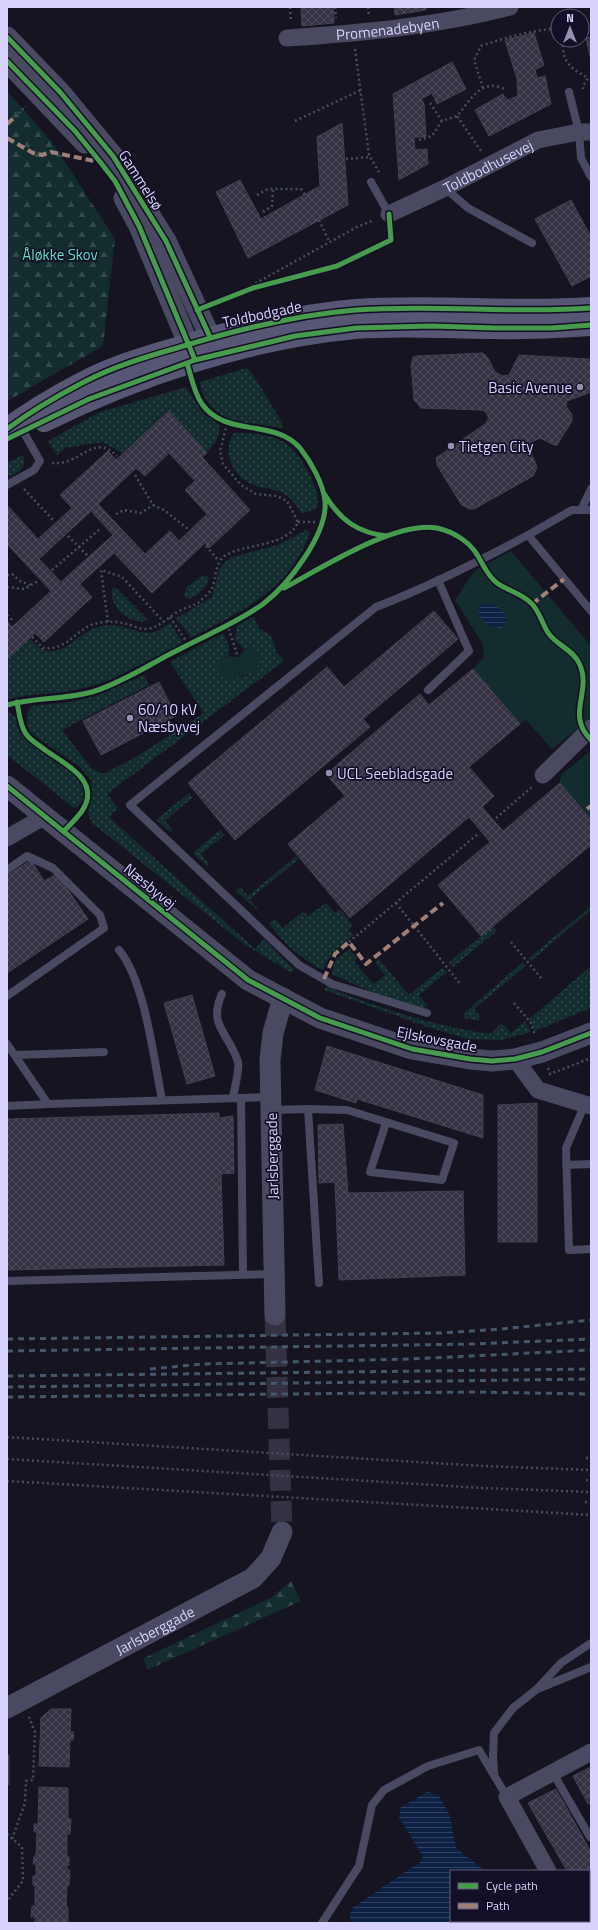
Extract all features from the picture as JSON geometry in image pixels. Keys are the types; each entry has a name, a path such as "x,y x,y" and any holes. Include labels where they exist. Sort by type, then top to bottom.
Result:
{"main road":[{"name":"Toldbodgade","path":"12,433 82,382 127,363 192,352 214,346 293,318 356,310 410,309 548,311 591,308"},
{"name":"Toldbodgade","path":"214,346 356,328 431,326 552,328 591,324"}],"street":[{"name":"Promenadebyen","path":"287,38 353,32 480,15 510,7"},
{"name":"Gammelsø","path":"7,37 60,92 113,156 166,241 214,346"},
{"name":"Gammelsø","path":"7,61 75,131 102,162 115,181 139,226 192,352"},
{"name":"Toldbodhusevej","path":"389,214 445,188 538,140 585,132"},
{"path":"543,775 591,728"},
{"name":"Næsbyvej","path":"7,786 248,980 282,998"},
{"path":"8,836 44,816"},
{"name":"Ejlskovsgade","path":"282,998 320,1018 412,1049 477,1060 492,1061 515,1059 542,1052 591,1033"},
{"name":"Jarlsberggade","path":"275,1314 270,1060 274,1033 282,998"},
{"path":"515,1059 538,1090 588,1105"},
{"name":"Jarlsberggade","path":"7,1708 253,1578 271,1558 282,1532"},
{"path":"547,1870 507,1797 591,1752"}],"lane":[{"path":"569,92 585,132 581,158 591,177"},
{"path":"371,182 389,214"},
{"path":"445,188 468,208 532,242"},
{"path":"7,485 34,470 40,462 12,433"},
{"path":"581,510 591,489"},
{"path":"427,1013 332,984 299,965 130,805 376,608 412,594 481,560 572,510 591,510"},
{"path":"528,535 591,611"},
{"path":"428,690 469,651 438,580"},
{"path":"7,870 28,856 53,868 100,915 104,928 7,996"},
{"path":"120,950 128,960 142,1002 162,1100"},
{"path":"222,994 217,1004 219,1027 238,1063 237,1098 243,1275"},
{"path":"7,1044 48,1104"},
{"path":"15,1055 104,1052"},
{"path":"7,1106 237,1098 308,1109 347,1110 454,1144 442,1180 370,1172 386,1123"},
{"path":"588,1105 566,1148 566,1165 569,1250 591,1249"},
{"path":"308,1109 319,1284"},
{"path":"566,1165 591,1164"},
{"path":"7,1282 275,1274"},
{"path":"494,1775 492,1756 494,1732 513,1708 538,1688 561,1663 591,1643"},
{"path":"538,1688 591,1667"},
{"path":"322,1923 359,1866 372,1805 384,1790 428,1766 479,1750 507,1797"},
{"path":"553,1773 590,1837"}],"path":[{"path":"483,88 474,60 481,46 508,37 550,29"},
{"path":"353,32 370,157 381,176"},
{"path":"563,48 566,62 573,69 589,78 583,86"},
{"path":"419,140 432,136 442,121 458,116 470,98 483,88 492,86 505,89"},
{"path":"295,121 361,90"},
{"path":"430,103 442,121"},
{"path":"458,116 475,142"},
{"path":"346,159 370,157"},
{"path":"257,195 268,190 302,189 305,195"},
{"path":"263,212 272,206 272,190"},
{"path":"319,220 330,241"},
{"path":"228,298 357,227"},
{"path":"197,310 268,284"},
{"path":"221,421 233,425"},
{"path":"32,637 43,648 61,646 91,625 108,622 126,623 143,629 157,626 181,610 197,603 211,590 219,561 226,555 261,545 295,530 298,522 287,501 277,496 256,494 241,485 223,464 220,451 227,424"},
{"path":"40,462 60,464 74,460 96,446 109,448 117,456"},
{"path":"135,475 153,505 164,510 188,529"},
{"path":"15,480 54,521"},
{"path":"116,514 124,510 141,513 153,505"},
{"path":"298,522 322,520 319,528"},
{"path":"52,570 101,528"},
{"path":"68,536 87,555"},
{"path":"206,546 219,561"},
{"path":"108,622 102,570 122,577 164,622"},
{"path":"7,575 12,574 20,581 31,585"},
{"path":"7,587 24,588 38,580"},
{"path":"7,615 14,622"},
{"path":"170,617 188,644"},
{"path":"220,627 232,621"},
{"path":"227,624 238,657"},
{"path":"182,648 195,641"},
{"path":"496,818 521,797 543,775"},
{"path":"349,942 479,833"},
{"path":"396,903 461,984"},
{"path":"512,942 542,979"},
{"path":"514,1003 531,1023 536,1036"},
{"path":"548,1066 550,1074 591,1058"},
{"path":"7,1436 483,1466 591,1470"},
{"path":"586,1458 591,1458"},
{"path":"7,1459 483,1488 591,1492"},
{"path":"586,1480 591,1481"},
{"path":"7,1481 591,1515"},
{"path":"585,1502 591,1503"},
{"path":"12,1839 25,1804 26,1781 33,1780 35,1732 32,1724"},
{"path":"7,1834 22,1847 23,1881 7,1901"}],"green space":[{"name":"Åløkke Skov","path":"7,91 52,142 115,239 103,346 7,401"},
{"path":"246,368 252,373 280,419 283,429 229,419 217,412 207,401 201,389 200,382"},
{"path":"186,387 203,413 219,425 220,430 216,441 207,453 169,412 123,454 103,442 65,448 57,456 48,441 100,412"},
{"path":"234,433 260,434 280,440 289,446 303,463 314,484 318,503 317,508 302,514 293,501 286,495 278,491 255,486 238,475 230,462 229,454 230,440"},
{"path":"23,455 24,466 20,471 10,477 7,472 7,463"},
{"path":"306,530 310,532 302,552 291,569 277,584 262,597 245,608 191,638 176,618 212,597 219,570 225,562 232,557 278,545"},
{"path":"511,551 591,646 591,718 552,749 526,720 520,724 473,669 484,657 482,643 455,600 475,570"},
{"path":"206,575 209,577 208,581 202,591 196,596 188,599 184,596 187,586 200,577"},
{"path":"115,587 147,619 146,621 136,621 126,617 118,609 112,598 112,589"},
{"path":"254,616 259,628 271,636 277,653 284,661 107,794 118,808 109,817 255,949 264,939 294,969 292,973 244,944 92,823 88,814 92,794 91,780 79,766 32,734 27,725 27,714 32,706 71,702 96,696 144,675 149,685 62,730 92,769 103,774 136,757 204,713 170,662 223,633 229,646 229,657 224,657 239,678 247,675 261,663 249,648 245,650 235,640 237,626"},
{"path":"170,623 183,643 114,678 96,685 66,692 7,699 7,659 29,638 34,644 44,650 55,651 67,646 88,631 101,626 109,625 151,633"},
{"path":"253,647 260,653 261,660 259,666 252,672 235,678 226,678 218,675 218,662 220,660 227,657 238,657 245,650"},
{"path":"7,711 16,717 21,734 28,741 60,763 79,780 84,789 84,798 79,805 74,808 7,755"},
{"path":"591,750 591,820 560,783 561,775"},
{"path":"189,793 193,797 165,821 173,830 170,832 156,820"},
{"path":"220,830 225,835 201,854 209,864 207,866 193,853"},
{"path":"296,856 298,860 250,899 258,909 257,910 236,891 240,887 248,896"},
{"path":"326,903 335,913 340,909 353,926 348,930 354,935 331,954 323,970 307,961 293,950 269,923 275,919 283,928 303,911 308,916"},
{"path":"591,906 591,910 531,961 529,958"},
{"path":"493,926 497,931 453,967 448,963"},
{"path":"349,949 357,958 354,961 373,984 385,975 375,963 379,959 409,995 442,968 447,972 419,995 427,1005 424,1008 374,993 331,974 336,959"},
{"path":"523,962 526,966 474,1009 481,1018 478,1021 465,1018 463,1014"},
{"path":"591,966 591,1008 535,1031 529,1019"},
{"path":"326,986 386,1009 447,1026 490,1034 502,1023 511,1033 525,1021 531,1032 502,1040 467,1039 428,1027 324,990"},
{"path":"291,1581 301,1601 147,1670 144,1658 272,1597"}],"water":[{"path":"480,604 494,604 505,614 506,622 502,628 492,626 484,622 479,614"},
{"path":"427,1792 439,1795 450,1816 456,1848 484,1870 450,1870 450,1922 498,1922 352,1923 350,1920 351,1909 423,1860 422,1855 399,1817 401,1807"}],"building":[{"path":"301,7 333,7 334,23 302,26"},
{"path":"394,7 426,7 426,10 395,15"},
{"path":"534,33 544,65 535,70 537,78 545,76 551,104 489,136 475,110 503,94 507,100 518,96 517,79 505,40"},
{"path":"590,37 591,61 588,48 590,48"},
{"path":"452,62 466,89 437,104 432,93 421,99 424,104 426,137 414,137 415,150 427,149 428,164 399,180 393,94"},
{"path":"342,123 348,205 248,258 216,192 240,180 261,219 320,186 317,137"},
{"path":"571,200 591,237 591,276 572,286 535,219"},
{"path":"483,353 488,358 495,372 503,376 509,375 519,355 589,359 591,360 591,392 567,401 566,406 572,415 572,421 557,445 540,438 532,442 530,450 537,467 533,476 474,509 469,509 461,504 437,465 436,458 485,424 488,420 488,416 486,412 481,410 421,408 414,400 411,365 413,357 417,356"},
{"path":"169,411 207,453 202,457 250,510 209,548 205,543 152,593 114,553 80,584 92,597 44,642 35,633 7,659 7,621 12,627 51,591 7,544 7,505 38,539 72,508 60,495 108,451 116,460","holes":["169,453 195,481 185,490 207,514 179,541 170,531 145,554 98,504 136,468 145,476","91,511 113,535 61,582 39,559"]},
{"path":"434,611 458,639 363,719 370,727 235,840 188,783 327,667 344,687"},
{"path":"473,669 520,724 469,767 494,796 482,807 503,831 560,783 591,820 591,845 481,936 438,885 490,842 469,817 350,918 288,844 345,796 326,774 420,694 429,705"},
{"name":"60/10 kV Næsbyvej","path":"159,682 176,716 101,755 83,721"},
{"path":"31,860 44,881 57,874 88,919 7,973 7,876"},
{"path":"192,995 215,1076 187,1084 164,1003"},
{"path":"327,1046 483,1095 483,1138 357,1099 356,1103 315,1090"},
{"path":"537,1103 537,1242 498,1242 498,1105"},
{"path":"219,1113 219,1118 233,1116 234,1173 221,1174 224,1265 7,1270 7,1119"},
{"path":"343,1124 348,1193 463,1191 465,1275 339,1280 335,1182 319,1183 318,1125"},
{"path":"51,1709 71,1709 70,1732 74,1732 73,1740 70,1740 69,1767 39,1766 41,1718"},
{"path":"7,1755 9,1755 9,1785 7,1784"},
{"path":"591,1767 591,1802 588,1804 573,1776"},
{"path":"39,1787 68,1788 68,1819 71,1819 70,1834 67,1834 67,1857 69,1857 69,1865 67,1865 67,1870 70,1870 69,1885 67,1885 66,1907 68,1907 68,1923 35,1923 35,1917 31,1917 32,1906 35,1906 35,1885 33,1885 33,1876 36,1876 36,1864 33,1864 34,1856 36,1856 37,1832 34,1832 34,1824 38,1824"},
{"path":"556,1789 591,1852 591,1914 590,1870 566,1870 528,1803"}],"tunnel":[{"path":"275,1315 282,1532"}],"railway":[{"path":"7,1339 441,1333 591,1320"},
{"path":"7,1351 473,1344 591,1339"},
{"path":"150,1369 202,1364 411,1359 591,1350"},
{"path":"7,1376 591,1369"},
{"path":"7,1387 591,1379"},
{"path":"7,1397 475,1392 591,1394"}],"marked path":[{"path":"7,124 15,117"},
{"path":"7,138 33,153 42,155 51,152 99,162"},
{"path":"532,604 564,579"},
{"path":"587,809 591,806"},
{"path":"324,979 335,954 349,942 366,964 443,903"}],"cycle path":[{"path":"7,37 60,92 113,156 166,241 210,337"},
{"path":"7,61 75,131 115,181 139,226 195,360"},
{"path":"197,310 253,288 337,266 391,240 389,214"},
{"path":"7,429 53,399 105,372 153,355 221,335 288,319 333,312 385,308 532,310 591,308"},
{"path":"7,439 89,399 195,360 295,336 356,328 431,326 552,328 591,325"},
{"path":"7,705 18,702 74,696 95,691 126,678 231,623 263,604 284,585 313,543 320,528 324,514 325,501 319,480 300,448 289,439 277,433 237,425 224,421 212,414 202,404 197,395 187,363"},
{"path":"325,495 337,512 351,524 367,532 387,536"},
{"path":"284,588 359,548 380,538 401,531 420,528 437,528 453,534 473,549 488,573 497,583 523,597 534,606 552,638 576,658 582,673 583,683 579,712 580,721 591,740"},
{"path":"17,702 21,723 28,736 71,768 84,782 87,791 87,800 80,814 64,831"},
{"path":"7,786 248,980 320,1018 412,1049 470,1059 492,1061 515,1059 542,1052 591,1033"}],"place":[{"name":"Basic Avenue","path":"580,387"},
{"name":"Tietgen City","path":"451,446"},
{"name":"60/10 kV Næsbyvej","path":"130,718"},
{"name":"UCL Seebladsgade","path":"329,773"}]}
